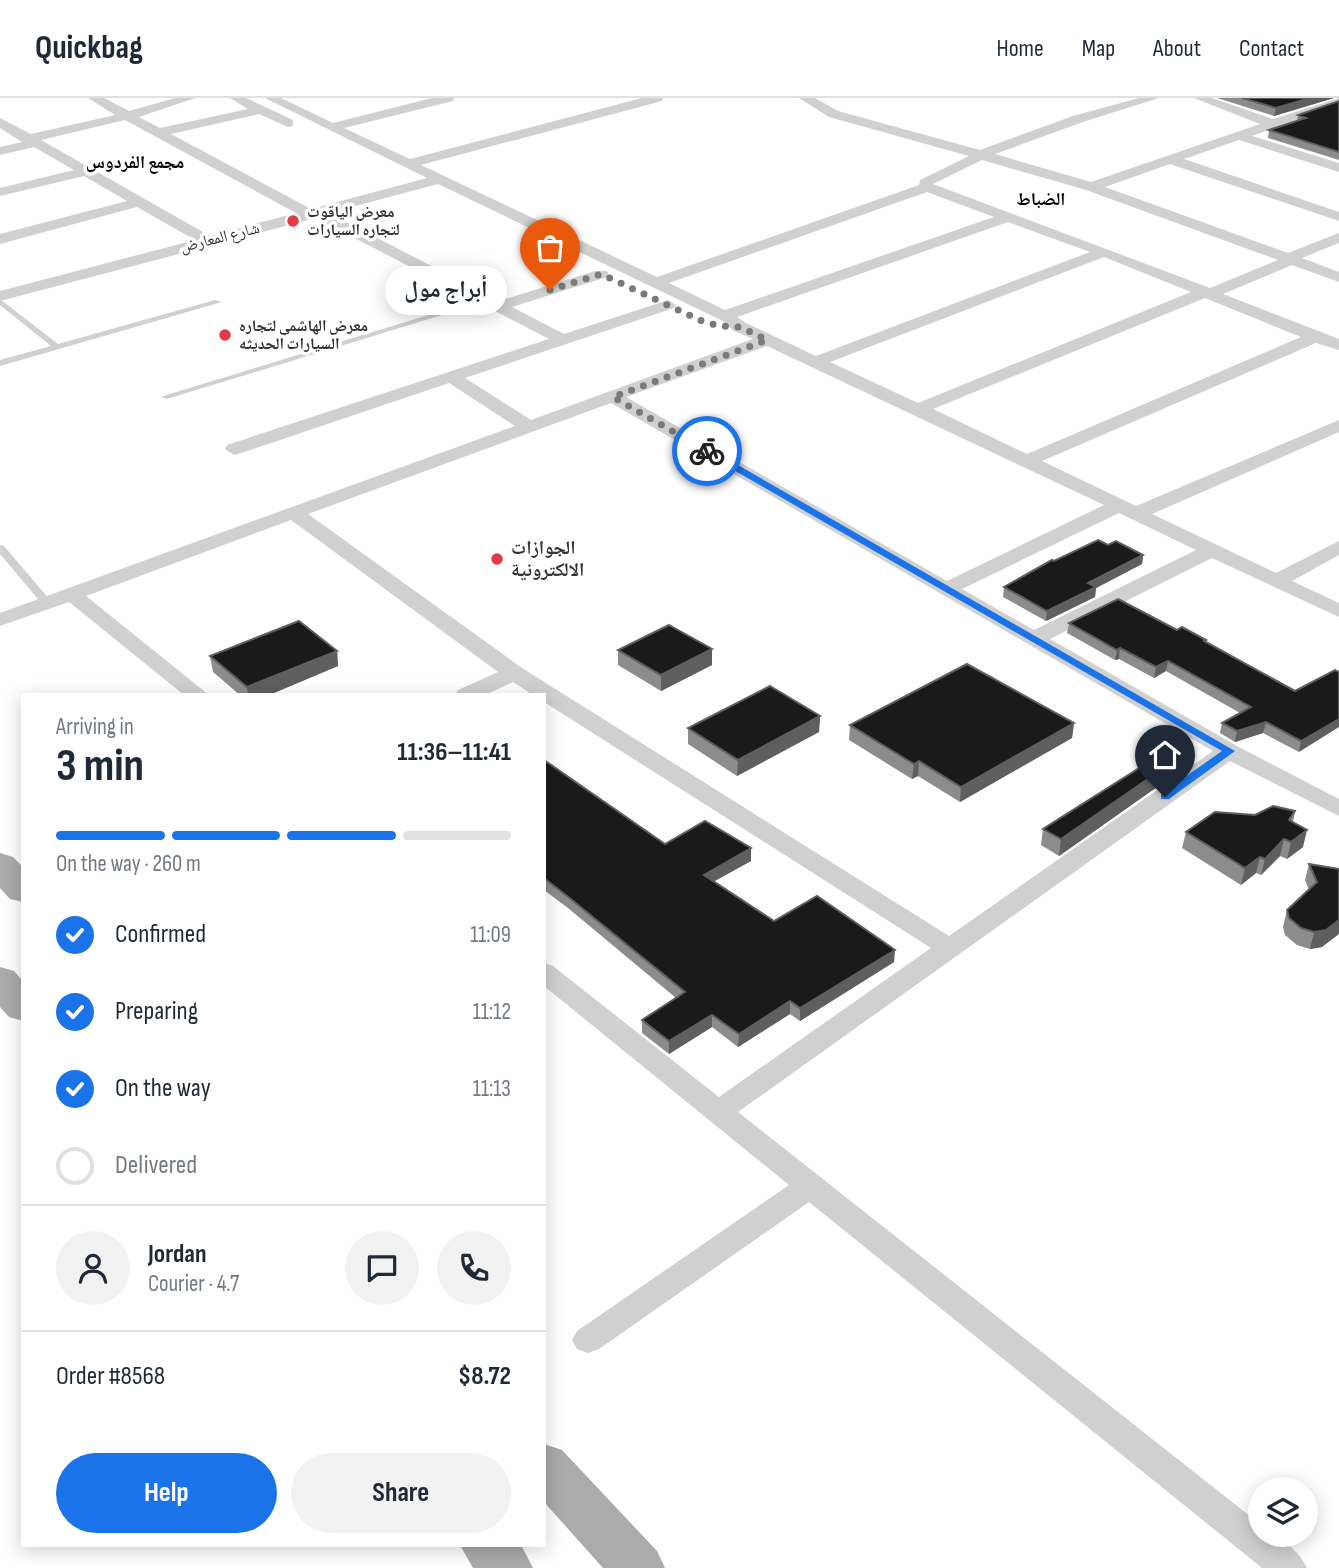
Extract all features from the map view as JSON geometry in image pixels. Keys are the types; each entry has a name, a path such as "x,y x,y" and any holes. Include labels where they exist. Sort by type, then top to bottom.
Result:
{"main road":[{"path":"0,865 21,888"},
{"path":"0,981 21,1005"},
{"path":"546,1468 638,1568"},
{"path":"489,1547 506,1568"}],"street":[{"path":"94,98 563,340"},
{"path":"0,151 19,137 127,116 189,98"},
{"path":"332,127 448,98"},
{"path":"408,164 657,98"},
{"path":"805,98 834,114 983,154 1091,187 1339,277"},
{"path":"927,187 925,183 931,178 983,154 1078,119 1153,98"},
{"path":"1200,98 1273,124"},
{"path":"158,133 253,101 332,127 723,316 767,340 918,409 1339,611"},
{"path":"253,101 309,134"},
{"path":"1091,187 1339,101"},
{"path":"0,122 19,137 208,241"},
{"path":"1240,136 1338,168"},
{"path":"1172,160 1339,217"},
{"path":"0,192 83,172"},
{"path":"393,174 441,198"},
{"name":"شارع المعارض","path":"0,296 440,179"},
{"path":"655,283 927,187 1104,252 1339,345"},
{"path":"0,239 138,202"},
{"path":"723,316 1008,217"},
{"path":"918,409 1339,238"},
{"path":"815,362 1104,252"},
{"path":"576,263 712,324 740,327"},
{"path":"493,303 612,280"},
{"path":"234,449 668,305"},
{"path":"1027,461 1315,337"},
{"path":"0,620 767,340"},
{"path":"451,377 530,427"},
{"path":"613,397 1229,751 1339,809"},
{"path":"946,589 1128,509 1339,425"},
{"path":"295,513 514,673 546,693"},
{"path":"1276,580 1339,547"},
{"path":"1033,639 1212,550"},
{"path":"70,593 195,693"},
{"path":"470,693 514,673"},
{"path":"546,693 950,948"},
{"path":"718,1112 1229,751"},
{"path":"546,974 1289,1568"},
{"path":"588,1340 810,1186"}],"lane":[{"path":"0,301 57,347"},
{"path":"0,363 218,302"},
{"path":"164,397 493,303"},
{"path":"0,548 47,603"}],"building":[{"path":"1242,98 1310,98 1276,108"},
{"path":"1339,101 1339,152 1269,130 1306,118 1298,115"},
{"path":"1098,540 1108,545 1116,541 1143,555 1088,583 1096,587 1047,611 1004,587 1052,560"},
{"path":"1118,599 1177,630 1182,627 1295,691 1335,670 1339,672 1339,719 1301,741 1266,722 1237,731 1222,723 1251,707 1168,661 1156,667 1120,648 1117,650 1069,623"},
{"path":"299,621 337,651 247,687 210,656"},
{"path":"669,625 712,649 661,675 618,650"},
{"path":"967,664 1074,723 961,787 919,761 914,764 850,725"},
{"path":"770,686 820,716 738,760 688,728"},
{"path":"1174,746 1187,752 1061,839 1043,829"},
{"path":"546,761 665,844 705,821 751,848 704,875 774,921 817,896 895,950 800,1008 790,1001 739,1034 712,1015 669,1041 642,1020 685,992 546,880"},
{"path":"1273,806 1295,811 1289,820 1307,830 1291,842 1284,839 1265,859 1260,857 1245,868 1186,832 1215,812 1255,815"},
{"path":"1309,864 1339,869 1339,920 1326,930 1314,932 1301,928 1289,918 1287,910 1317,882"}],"way so far":[{"path":"550,290 601,274 704,322 740,327 767,340 613,397 707,451"}],"place":[{"name":"معرض الياقوت لتجاره السيارات","path":"293,221"},
{"name":"أبراج مول","path":"550,290"},
{"name":"معرض الهاشمي لتجاره السيارات الحديثه","path":"225,335"},
{"name":"الجوازات الالكترونية","path":"497,559"}],"district":[{"name":"مجمع الفردوس","path":"135,162"},
{"name":"الضباط","path":"1041,199"}],"route":[{"path":"707,451 1229,751 1165,797"}]}
